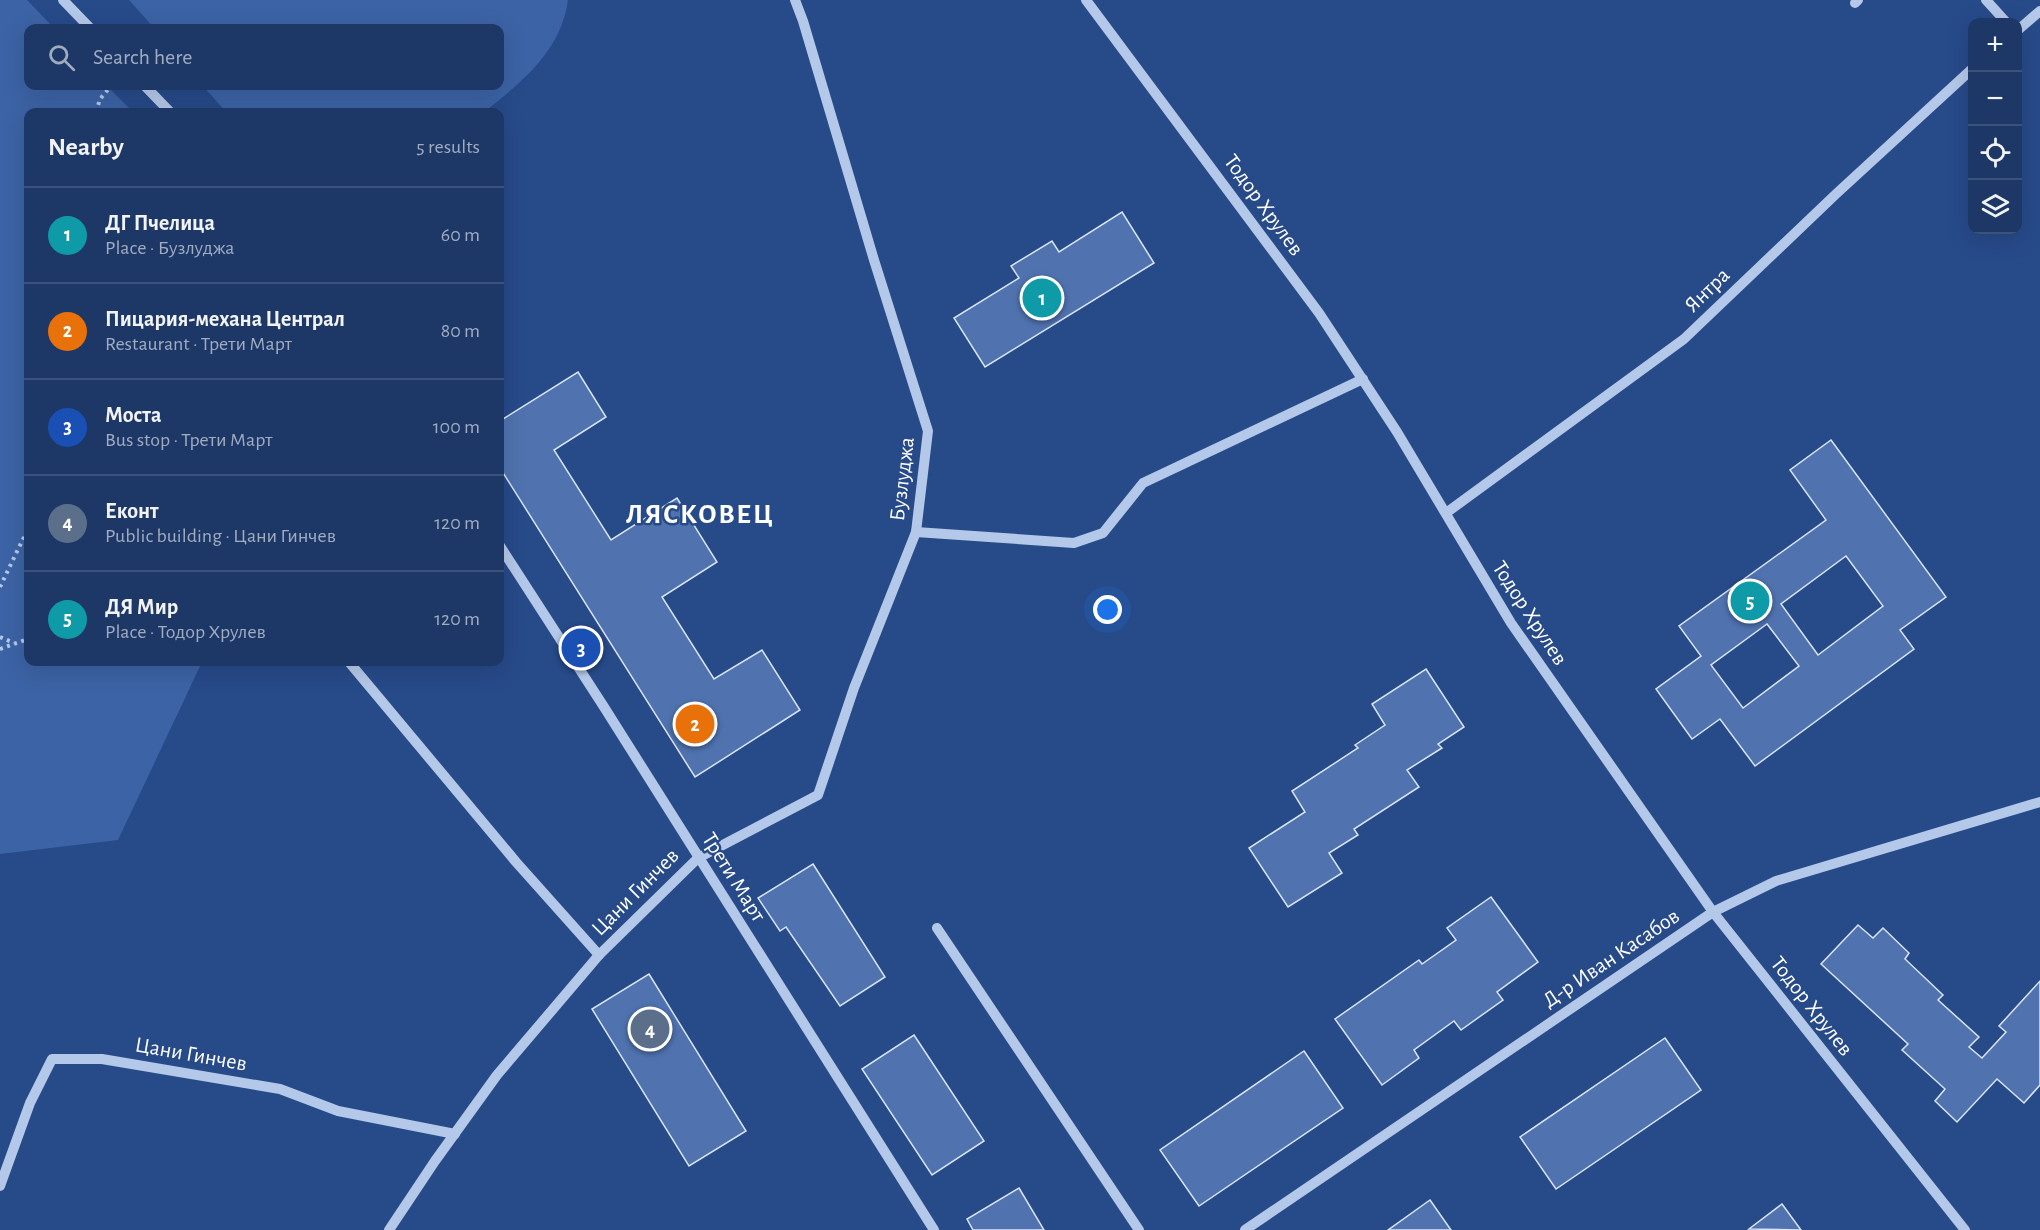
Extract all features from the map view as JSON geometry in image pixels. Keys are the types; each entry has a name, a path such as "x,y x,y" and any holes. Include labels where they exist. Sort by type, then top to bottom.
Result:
{"street":[{"path":"63,0 86,24"},
{"name":"Бузлуджа","path":"698,858 818,795 854,688 916,532 928,431 795,0"},
{"name":"Тодор Хрулев","path":"1086,0 1319,313 1446,513 1511,623 1713,912 1965,1230"},
{"path":"1986,0 2002,18"},
{"path":"2022,27 2040,11"},
{"name":"Янтра","path":"1446,513 1684,339 1836,194 1969,72"},
{"path":"149,90 166,108"},
{"path":"916,532 1074,543 1103,532 1143,483 1362,379"},
{"name":"Трети Март","path":"504,552 934,1230"},
{"name":"Цани Гинчев","path":"352,666 516,862 599,955"},
{"name":"Д-р Иван Касабов","path":"1245,1230 1713,912 1776,881 2040,802"},
{"name":"Цани Гинчев","path":"389,1230 497,1075 599,955 698,858"},
{"path":"937,928 1139,1230"},
{"name":"Цани Гинчев","path":"0,1186 30,1103 52,1059 102,1059 280,1089 338,1111 455,1134"}],"path":[{"path":"97,108 100,99 108,90"},
{"path":"0,587 24,538"},
{"path":"0,638 15,643"},
{"path":"0,649 24,640"}],"shaded area":[{"path":"0,0 27,0 50,24 24,24 24,90 111,90 129,108 24,108 24,666 200,666 118,840 0,854"},
{"path":"129,0 568,0 557,35 538,64 489,108 222,108 207,90 504,90 504,24 150,24"}],"building":[{"path":"1122,212 1154,263 985,367 954,318 1019,278 1011,266 1052,241 1059,252"},
{"path":"578,372 606,417 554,450 611,540 677,498 717,562 662,597 714,679 762,650 800,710 695,777 504,474 504,418"},
{"path":"1831,440 1946,597 1900,630 1914,649 1755,766 1720,719 1692,739 1656,689 1701,656 1679,626 1826,520 1790,470","holes":["1846,556 1883,606 1818,655 1781,604","1767,624 1799,666 1743,708 1711,665"]},
{"path":"1426,669 1464,727 1438,744 1442,748 1407,770 1419,787 1354,829 1358,835 1329,853 1342,873 1288,907 1249,848 1305,812 1292,791 1358,748 1355,745 1385,725 1372,704"},
{"path":"813,864 885,977 840,1006 786,927 780,931 758,898"},
{"path":"1491,897 1538,962 1497,992 1503,1000 1461,1030 1454,1021 1414,1050 1419,1058 1382,1085 1335,1019 1419,960 1422,964 1456,940 1447,928"},
{"path":"1858,925 1873,938 1883,928 1909,953 1905,959 1943,995 1938,1000 1979,1037 1969,1047 1982,1058 2006,1032 1999,1026 2040,981 2040,1085 2024,1103 1997,1079 1957,1122 1935,1101 1945,1089 1902,1050 1908,1044 1821,964"},
{"path":"649,974 746,1131 689,1166 592,1009"},
{"path":"914,1035 984,1141 932,1175 862,1069"},
{"path":"1665,1038 1701,1090 1556,1189 1520,1137"},
{"path":"1304,1051 1343,1108 1199,1206 1160,1150"},
{"path":"1019,1188 1044,1230 973,1230 967,1219"},
{"path":"1430,1200 1451,1230 1388,1230"},
{"path":"1782,1204 1801,1230 1749,1229"}],"place":[{"name":"ДГ Пчелица","path":"1042,298"},
{"name":"ДЯ Мир","path":"1750,601"},
{"name":"Моста","path":"581,648"},
{"name":"Пицария-механа Централ","path":"695,724"},
{"name":"Еконт","path":"650,1029"}],"district":[{"name":"ЛЯСКОВЕЦ","path":"700,515"}]}
